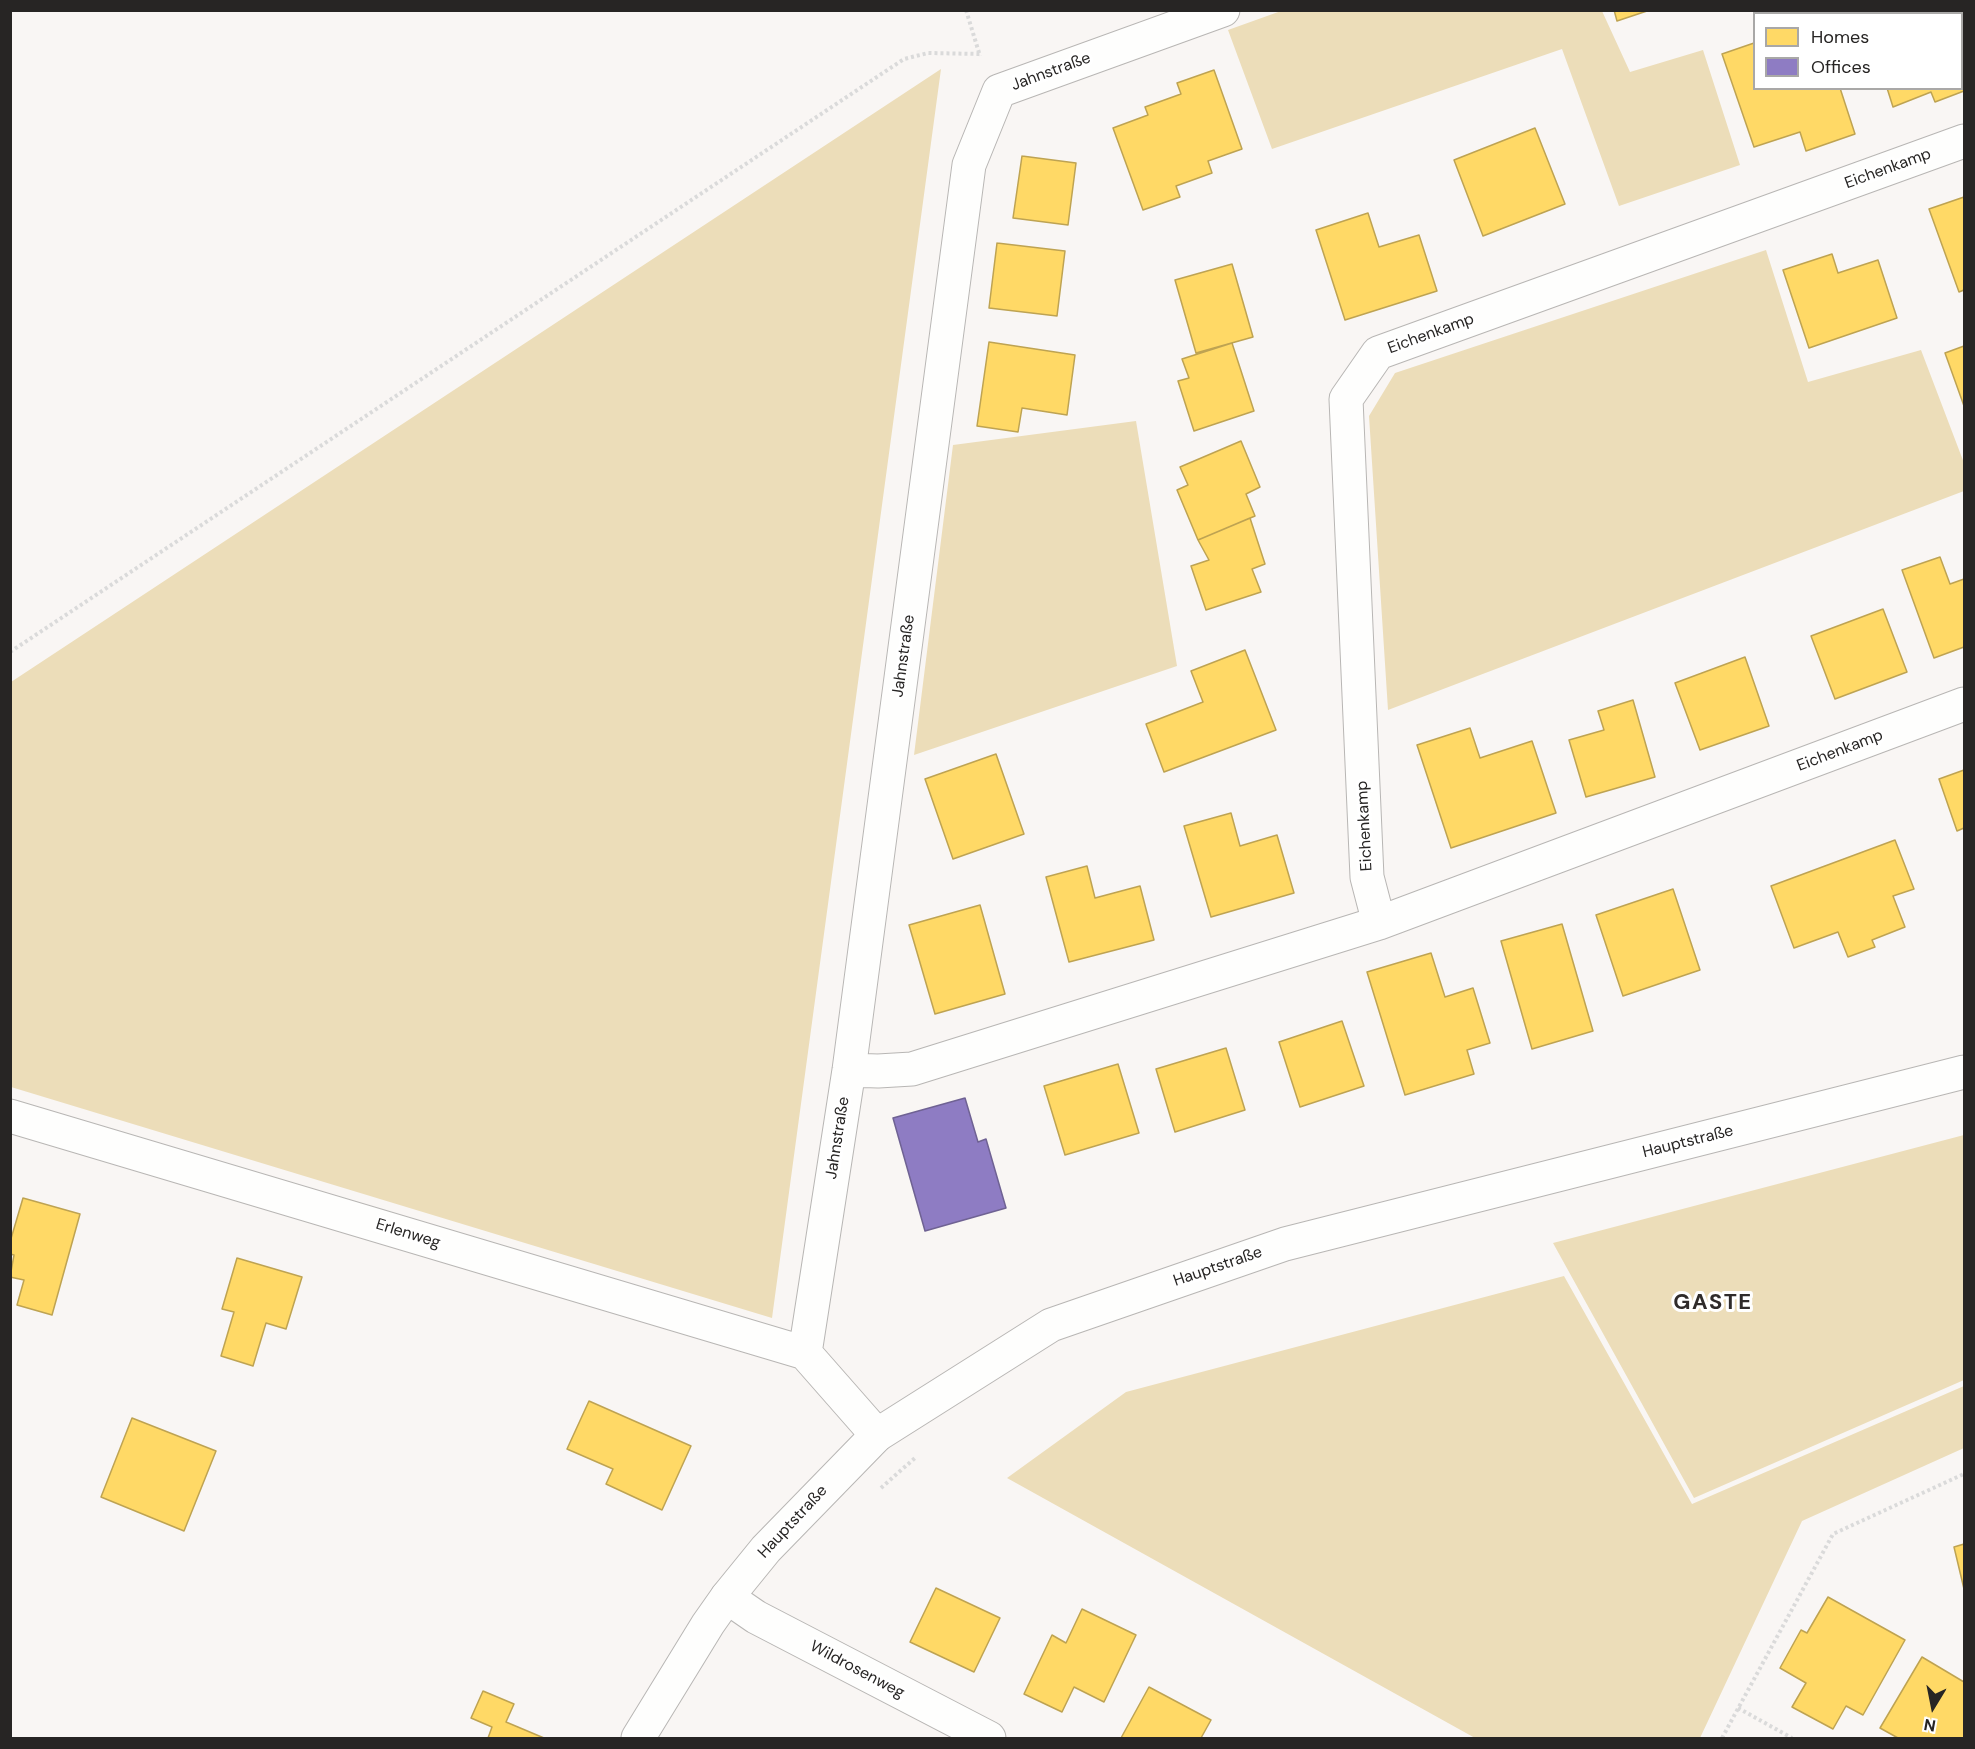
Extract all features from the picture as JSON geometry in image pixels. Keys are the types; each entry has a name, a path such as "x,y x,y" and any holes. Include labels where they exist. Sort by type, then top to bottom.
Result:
{"street":[{"name":"Jahnstraße","path":"805,1353 849,1070 969,165 999,91 1223,10"},
{"name":"Eichenkamp","path":"1379,923 1367,877 1346,399 1378,353 1965,141"},
{"name":"Eichenkamp","path":"849,1070 912,1069 1379,923 1965,704"},
{"name":"Hauptstraße","path":"638,1738 727,1597 766,1549 877,1435 1051,1325 1285,1244 1965,1072"},
{"name":"Erlenweg","path":"10,1116 805,1353"},
{"path":"805,1353 877,1435"},
{"name":"Wildrosenweg","path":"727,1597 756,1617 989,1738"}],"path":[{"path":"10,652 904,59 928,53 980,54 966,10"},
{"path":"878,1491 902,1467 921,1454"},
{"path":"1722,1738 1833,1534 1965,1474"},
{"path":"1738,1708 1792,1738"}],"shaded area":[{"path":"1281,11 1602,11 1630,72 1703,50 1740,165 1619,206 1562,49 1272,149 1228,30"},
{"path":"941,69 772,1318 11,1087 11,682"},
{"path":"1766,250 1808,382 1921,350 1964,463 1964,491 1388,710 1369,416 1395,373"},
{"path":"1136,421 1177,666 914,755 953,445"},
{"path":"1964,1135 1964,1380 1694,1498 1553,1243"},
{"path":"1564,1276 1692,1504 1964,1386 1964,1448 1802,1521 1700,1738 1475,1738 1007,1478 1126,1392"}],"building: Homes":[{"path":"1614,10 1650,10 1617,21"},
{"path":"1896,10 1897,12 1862,12"},
{"path":"1753,43 1753,90 1841,90 1855,134 1806,151 1800,132 1754,147 1722,54"},
{"path":"1963,54 1964,91 1935,102 1931,92 1893,107 1888,90 1963,90"},
{"path":"1214,70 1242,149 1208,161 1212,173 1176,186 1180,197 1143,210 1113,128 1148,115 1145,107 1181,94 1177,83"},
{"path":"1535,128 1565,204 1483,236 1454,160"},
{"path":"1022,156 1076,163 1068,225 1013,218"},
{"path":"1964,197 1964,290 1959,292 1929,209"},
{"path":"1368,213 1379,247 1419,235 1437,291 1345,320 1316,230"},
{"path":"997,243 1065,251 1057,316 989,308"},
{"path":"1832,254 1838,273 1878,260 1897,318 1809,348 1783,270"},
{"path":"1232,264 1253,337 1196,353 1175,280"},
{"path":"989,342 1075,355 1067,415 1022,408 1018,432 977,426"},
{"path":"1232,343 1254,411 1194,431 1178,381 1189,378 1182,359"},
{"path":"1964,346 1964,406 1945,353"},
{"path":"1241,441 1260,487 1246,494 1255,516 1198,540 1177,490 1188,485 1180,467"},
{"path":"1250,518 1265,564 1252,569 1261,592 1206,610 1191,566 1209,560 1198,540"},
{"path":"1940,557 1950,584 1964,579 1964,647 1934,658 1902,570"},
{"path":"1883,609 1907,672 1835,699 1811,636"},
{"path":"1245,650 1276,730 1164,772 1146,724 1203,702 1191,671"},
{"path":"1745,657 1769,726 1700,750 1675,683"},
{"path":"1633,700 1655,777 1586,797 1569,740 1604,730 1598,711"},
{"path":"1470,728 1480,758 1532,741 1556,813 1451,848 1417,745"},
{"path":"996,754 1024,834 953,859 925,779"},
{"path":"1964,770 1964,828 1957,831 1939,779"},
{"path":"1231,813 1240,846 1277,835 1294,893 1211,917 1184,826"},
{"path":"1895,840 1914,889 1893,896 1905,927 1872,940 1875,947 1848,957 1838,932 1794,948 1771,886"},
{"path":"1087,866 1095,898 1140,886 1154,940 1069,962 1046,877"},
{"path":"1673,889 1700,970 1623,996 1596,915"},
{"path":"980,905 1005,994 935,1014 909,925"},
{"path":"1562,924 1593,1031 1532,1049 1501,941"},
{"path":"1431,953 1445,997 1473,988 1490,1043 1467,1050 1474,1074 1405,1095 1367,972"},
{"path":"1342,1021 1364,1086 1300,1107 1279,1042"},
{"path":"1226,1048 1245,1110 1175,1132 1156,1069"},
{"path":"1118,1064 1139,1133 1065,1155 1044,1086"},
{"path":"23,1198 80,1214 52,1315 17,1305 24,1280 10,1277 14,1255 10,1254 10,1242"},
{"path":"237,1258 302,1277 286,1329 266,1323 253,1366 221,1356 234,1312 222,1309"},
{"path":"589,1401 691,1446 662,1510 606,1484 613,1469 567,1449"},
{"path":"132,1418 216,1451 184,1531 101,1497"},
{"path":"1964,1544 1964,1589 1954,1547"},
{"path":"936,1588 1000,1618 974,1672 910,1642"},
{"path":"1828,1597 1905,1640 1863,1715 1846,1706 1833,1729 1792,1707 1806,1683 1780,1668 1801,1630 1807,1633"},
{"path":"1082,1609 1136,1635 1104,1702 1074,1687 1062,1712 1024,1694 1052,1635 1066,1643"},
{"path":"1922,1657 1964,1682 1964,1738 1898,1738 1880,1728"},
{"path":"1149,1687 1211,1720 1201,1738 1121,1738"},
{"path":"483,1691 514,1704 506,1722 544,1738 488,1738 492,1727 471,1718"}],"building: Offices":[{"path":"965,1098 978,1142 986,1139 1006,1208 925,1231 893,1118"}],"district":[{"name":"GASTE","path":"1713,1303"}]}
